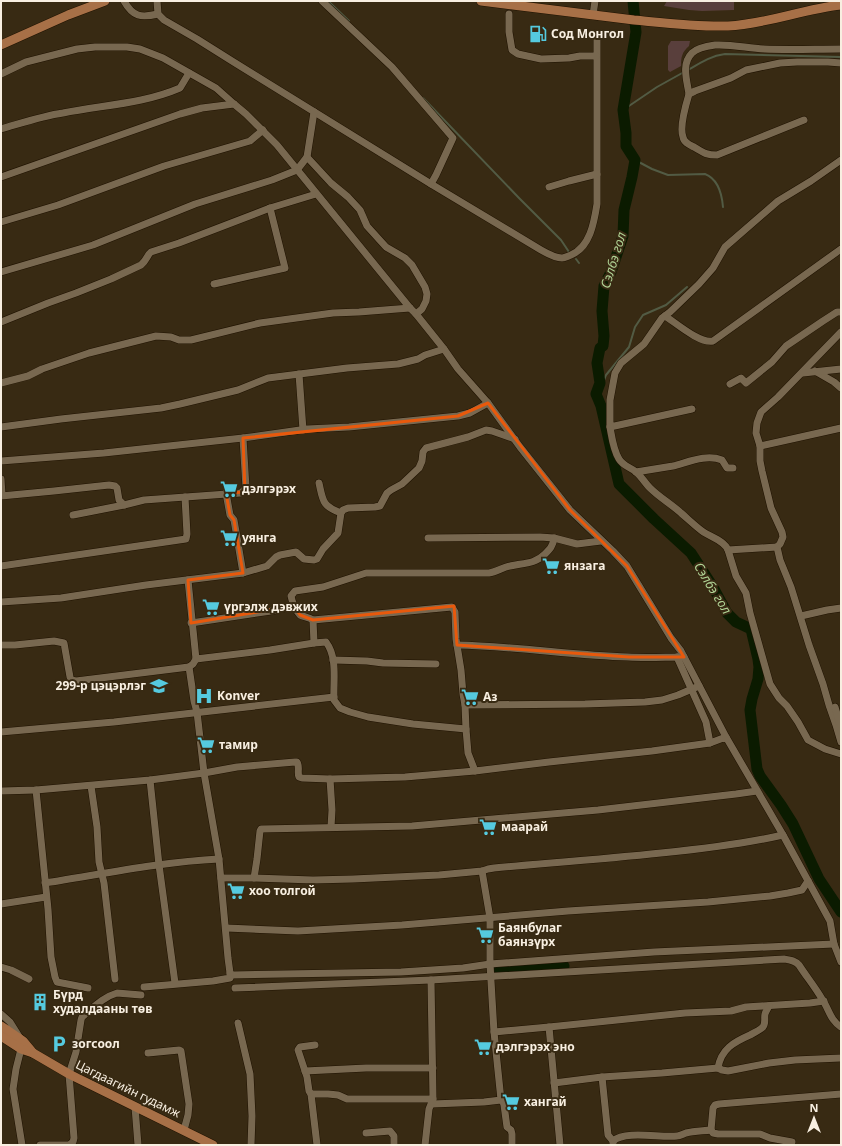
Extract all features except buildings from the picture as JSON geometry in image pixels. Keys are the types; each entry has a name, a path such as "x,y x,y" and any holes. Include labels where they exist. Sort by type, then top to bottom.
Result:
{"main road":[{"path":"1,45 68,15 105,1"},
{"path":"481,1 597,16 707,26 746,24 818,8 841,5"},
{"name":"Цагдаагийн гудамж","path":"1,1026 33,1053 69,1074 213,1145"},
{"name":"Цагдаагийн гудамж","path":"1,1036 21,1044"}],"street":[{"path":"124,1 129,9 136,15 145,17 158,14"},
{"path":"157,1 158,14 164,20 541,250 555,257 563,258 574,254 586,243 594,222 597,204 597,35"},
{"path":"322,1 392,67 452,138 442,163 431,184"},
{"path":"595,1 597,16"},
{"path":"509,14 509,32 512,50 518,54 541,59 596,56"},
{"path":"804,120 717,155 706,155 686,142 682,137 682,124 689,94 686,77 686,65 689,56 694,51 714,45 732,45 765,49 841,49"},
{"path":"1,74 26,62 77,49 95,47 127,47 140,49 163,58 216,88 264,130 416,314 458,369 488,403 570,510 620,558 633,575 680,657 699,686 726,737 808,881 830,922 834,944 841,962"},
{"path":"689,94 731,78 746,70 780,63 841,63"},
{"path":"1,129 37,118 140,100 180,88 189,73"},
{"path":"1,177 180,114 202,108 234,104"},
{"path":"1,272 93,244 195,204 272,180 297,170 307,157 314,112"},
{"path":"1,222 58,205 164,166 250,141 264,130"},
{"path":"307,157 360,210 367,226 386,247 405,258 412,265 425,287 427,294 426,301 422,309 416,314"},
{"path":"841,160 811,181 778,201 725,247 712,268 699,284 662,318 644,344 621,363 615,373 610,400 610,427 614,449 620,460 624,465 636,472 656,494 680,512 695,526 726,545 736,576 746,593 750,613 770,684 798,722 808,740 825,749 841,754"},
{"path":"549,187 597,174"},
{"path":"1,322 76,293 141,265 145,262 151,252 179,243 270,208 316,194"},
{"path":"214,284 285,268 270,208"},
{"path":"665,316 695,336 706,341 713,341 841,249"},
{"path":"1,383 28,376 42,369 90,353 156,336 171,337 179,340 191,340 260,323 332,313 410,308"},
{"path":"730,384 741,378 746,383 772,362 786,346 837,312 841,312"},
{"path":"728,550 777,547 780,544 783,537 782,532 771,508 760,461 760,446 756,433 757,422 761,412 803,372 841,332"},
{"path":"1,427 161,408 233,392 268,378 347,368 398,364 418,360 425,355 444,349"},
{"path":"803,372 841,369"},
{"path":"815,371 841,388"},
{"path":"299,374 302,430"},
{"path":"1,461 104,453 302,430 350,427 458,416 470,413 488,403"},
{"path":"610,427 692,409"},
{"path":"760,446 841,428"},
{"path":"1,602 61,598 146,585 243,573 267,566 280,555 296,552 304,559 314,560 317,559 323,549 338,533 341,513 343,510 348,508 380,506 387,493 402,484 419,468 422,461 423,452 426,448 486,430 515,438"},
{"path":"72,515 144,500 241,492 245,489 243,438"},
{"path":"636,472 674,466 694,460 714,457 722,460 727,468 733,468"},
{"path":"1,479 2,496 109,485 115,486 117,488 119,500 124,505"},
{"path":"319,483 321,493 327,506 330,509 341,513"},
{"path":"226,493 230,515 234,520 243,573"},
{"path":"1,566 186,539 187,534 184,497"},
{"path":"428,538 554,538 577,544 601,541"},
{"path":"475,771 468,753 465,705 456,639 455,612 452,607 313,620 300,614 294,606 291,596 295,591 323,587 366,573 497,572 509,566 532,563 553,546 554,538"},
{"path":"777,547 780,560 801,616 809,645 823,684 828,706 841,742"},
{"path":"1,645 61,641 64,643 70,677 72,680 76,681 189,667 194,664 196,659 191,623 188,580"},
{"path":"191,623 294,606"},
{"path":"801,616 841,608"},
{"path":"313,620 314,643"},
{"path":"196,659 326,642 333,660 334,700 340,708 368,717 413,724 466,729"},
{"path":"457,645 629,657 680,657"},
{"path":"680,657 691,690 706,722 710,743"},
{"path":"333,660 436,664"},
{"path":"144,986 213,981 230,978 219,859 204,773 197,712 189,667"},
{"path":"465,705 645,702 662,700 699,686"},
{"path":"1,732 114,722 334,697"},
{"path":"835,707 841,726"},
{"path":"1,791 91,786 204,773 237,767 298,762 299,777 330,779 419,776 652,751 710,743 726,737"},
{"path":"330,779 332,810 331,827"},
{"path":"150,780 174,983"},
{"path":"91,786 115,979"},
{"path":"36,790 54,977 57,982 88,988"},
{"path":"254,878 261,829 412,826 598,810 757,791"},
{"path":"221,878 295,880 438,875 482,871 494,868 616,858 707,848 753,842 783,835"},
{"path":"45,883 189,860 219,859"},
{"path":"482,871 490,918 490,964 494,1032 501,1100 504,1105 507,1127 511,1130 512,1145"},
{"path":"226,928 298,930 402,925 700,902 770,896 802,890 808,881"},
{"path":"1,904 46,897"},
{"path":"230,973 235,976 266,974 401,972 654,952 834,944"},
{"path":"235,988 430,980 784,959 791,960 799,964 824,1001 830,1016 836,1024 841,1027"},
{"path":"1,967 29,979"},
{"path":"266,974 268,986"},
{"path":"425,1145 429,1109 432,1101 433,1068 430,980"},
{"path":"40,1145 69,1145 73,1142 74,1138 69,1074 76,1052 82,1017 114,994 141,995"},
{"path":"494,1032 685,1013 731,1011 746,1007 824,1001"},
{"path":"718,1068 718,1063 724,1051 739,1040 764,1026 765,1016 769,1006"},
{"path":"1,1014 10,1022 21,1044 13,1089 22,1145"},
{"path":"238,1023 250,1074 252,1116 251,1145"},
{"path":"549,1027 560,1145"},
{"path":"315,1045 298,1048 298,1052 307,1077 309,1091 311,1094 317,1145"},
{"path":"148,1053 181,1051 189,1104 184,1130"},
{"path":"554,1083 602,1076 718,1068 728,1071 776,1062 841,1058"},
{"path":"305,1071 366,1068 433,1068"},
{"path":"602,1076 608,1135 613,1143 617,1138 622,1136 678,1136 692,1132 711,1130 713,1133 718,1134 760,1134 770,1138 792,1142"},
{"path":"311,1094 338,1095 347,1098 432,1101 484,1102 501,1100"},
{"path":"711,1130 713,1108 715,1106 841,1094"},
{"path":"135,1107 138,1145"},
{"path":"366,1133 390,1131 394,1136 394,1145"}],"highlighted area":[{"path":"488,403 570,510 627,566 684,657 629,657 457,645 454,606 313,620 300,615 294,606 191,623 188,580 243,573 234,520 230,515 226,493 245,492 243,438 458,416"}],"shaded area":[{"path":"667,1 734,1 734,10 689,10 664,6"},
{"path":"671,41 690,41 689,46 682,55 681,66 670,72 668,70 668,46"}],"waterway":[{"path":"328,1 349,21"},
{"name":"Сэлбэ гол","path":"633,1 636,32 623,110 626,146 635,160 624,210 623,236 611,272 604,286 602,311 604,336 603,346 600,348 597,363 600,383 596,394 601,406 619,484 691,553 713,587 727,613 736,622 751,629 759,667 758,679 750,710 757,769 760,776 793,824 819,879 841,912"},
{"path":"688,70 710,58 725,54 841,57"},
{"path":"623,110 657,87 684,72"},
{"path":"423,98 561,240 569,252"},
{"name":"Сэлбэ гол","path":"635,160 668,175 705,174 709,176 716,183 722,197 723,207"},
{"path":"576,259 579,263"},
{"name":"Сэлбэ гол","path":"601,406 600,391 606,375 629,347 635,327 643,315 666,305 687,287"},
{"path":"495,970 564,966"}],"place":[{"name":"Сод Монгол","path":"538,34"},
{"name":"дэлгэрэх","path":"229,489"},
{"name":"уянга","path":"229,538"},
{"name":"янзага","path":"551,566"},
{"name":"үргэлж дэвжих","path":"211,607"},
{"name":"299-р цэцэрлэг","path":"159,686"},
{"name":"Konver","path":"204,696"},
{"name":"Аз","path":"470,697"},
{"name":"тамир","path":"206,745"},
{"name":"маарай","path":"488,827"},
{"name":"хоо толгой","path":"236,891"},
{"name":"Баянбулаг баянзүрх","path":"485,935"},
{"name":"Бүрд худалдааны төв","path":"40,1002"},
{"name":"зогсоол","path":"59,1044"},
{"name":"дэлгэрэх эно","path":"483,1047"},
{"name":"хангай","path":"511,1102"}]}
